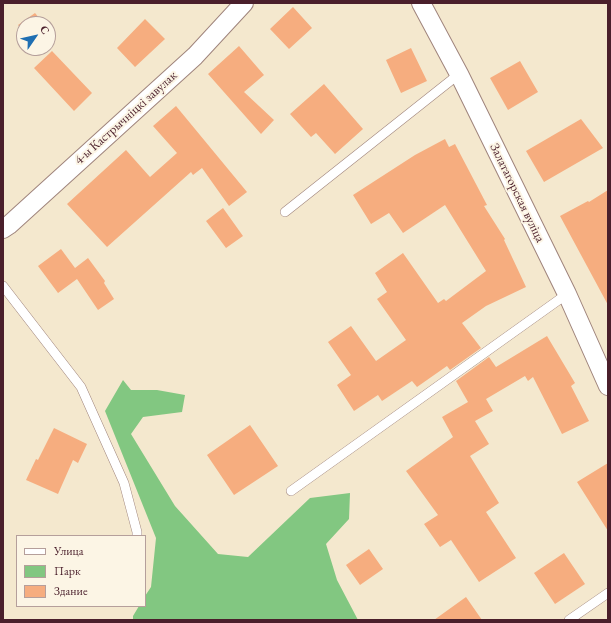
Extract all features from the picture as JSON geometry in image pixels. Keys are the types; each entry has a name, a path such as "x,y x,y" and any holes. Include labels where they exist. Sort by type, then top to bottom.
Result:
{"street":[{"name":"4-ы Кастрычніцкі завулак","path":"3,229 194,56 244,3"},
{"name":"Залатагорская вуліца","path":"421,3 459,74 606,377"}],"lane":[{"path":"285,212 459,74"},
{"path":"3,286 81,387 124,483 137,535"},
{"path":"291,491 567,294"},
{"path":"569,620 608,593"}],"green space":[{"path":"123,380 131,390 157,390 185,395 182,412 143,417 131,434 175,506 218,554 248,557 310,498 350,493 349,519 326,544 337,580 358,620 133,620 133,616 138,607 146,607 146,594 151,587 156,538 105,411"}],"building":[{"path":"293,7 312,28 289,49 270,29"},
{"path":"35,13 37,16 31,16"},
{"path":"145,19 165,39 135,67 117,48"},
{"path":"239,46 264,75 244,92 274,120 261,134 208,74"},
{"path":"411,48 427,81 401,93 386,60"},
{"path":"56,55 92,93 74,111 34,68 47,56"},
{"path":"520,61 538,92 508,110 490,78"},
{"path":"324,84 363,129 335,154 316,133 311,137 290,114"},
{"path":"176,106 247,192 229,206 202,168 193,175 191,172 107,247 67,204 126,150 150,177 177,153 153,126"},
{"path":"581,119 603,148 544,182 526,151"},
{"path":"445,139 449,147 455,144 487,205 484,206 505,239 504,240 526,287 486,306 462,323 481,348 450,370 447,366 417,387 412,381 382,401 378,395 354,411 337,385 351,375 328,342 351,326 376,361 406,340 377,299 387,292 375,273 403,253 438,303 444,299 446,301 486,271 445,205 403,233 389,213 371,224 353,195 415,155"},
{"path":"608,190 608,305 560,216 588,201 589,202"},
{"path":"223,208 243,236 226,248 206,221"},
{"path":"61,249 75,268 88,258 105,281 104,283 114,299 98,310 77,279 58,293 38,266"},
{"path":"547,336 575,383 571,386 589,421 562,434 533,377 528,381 525,376 486,399 493,411 475,421 489,444 470,456 499,503 486,512 516,558 479,582 451,540 440,547 424,524 438,515 406,471 453,437 442,417 468,402 456,381 489,357 496,367"},
{"path":"250,425 278,466 234,495 207,455"},
{"path":"54,428 87,444 78,463 73,460 58,494 26,480"},
{"path":"608,463 608,531 577,482"},
{"path":"369,549 383,569 360,585 346,565"},
{"path":"564,553 585,584 555,604 534,573"},
{"path":"466,597 482,620 434,620"}]}
